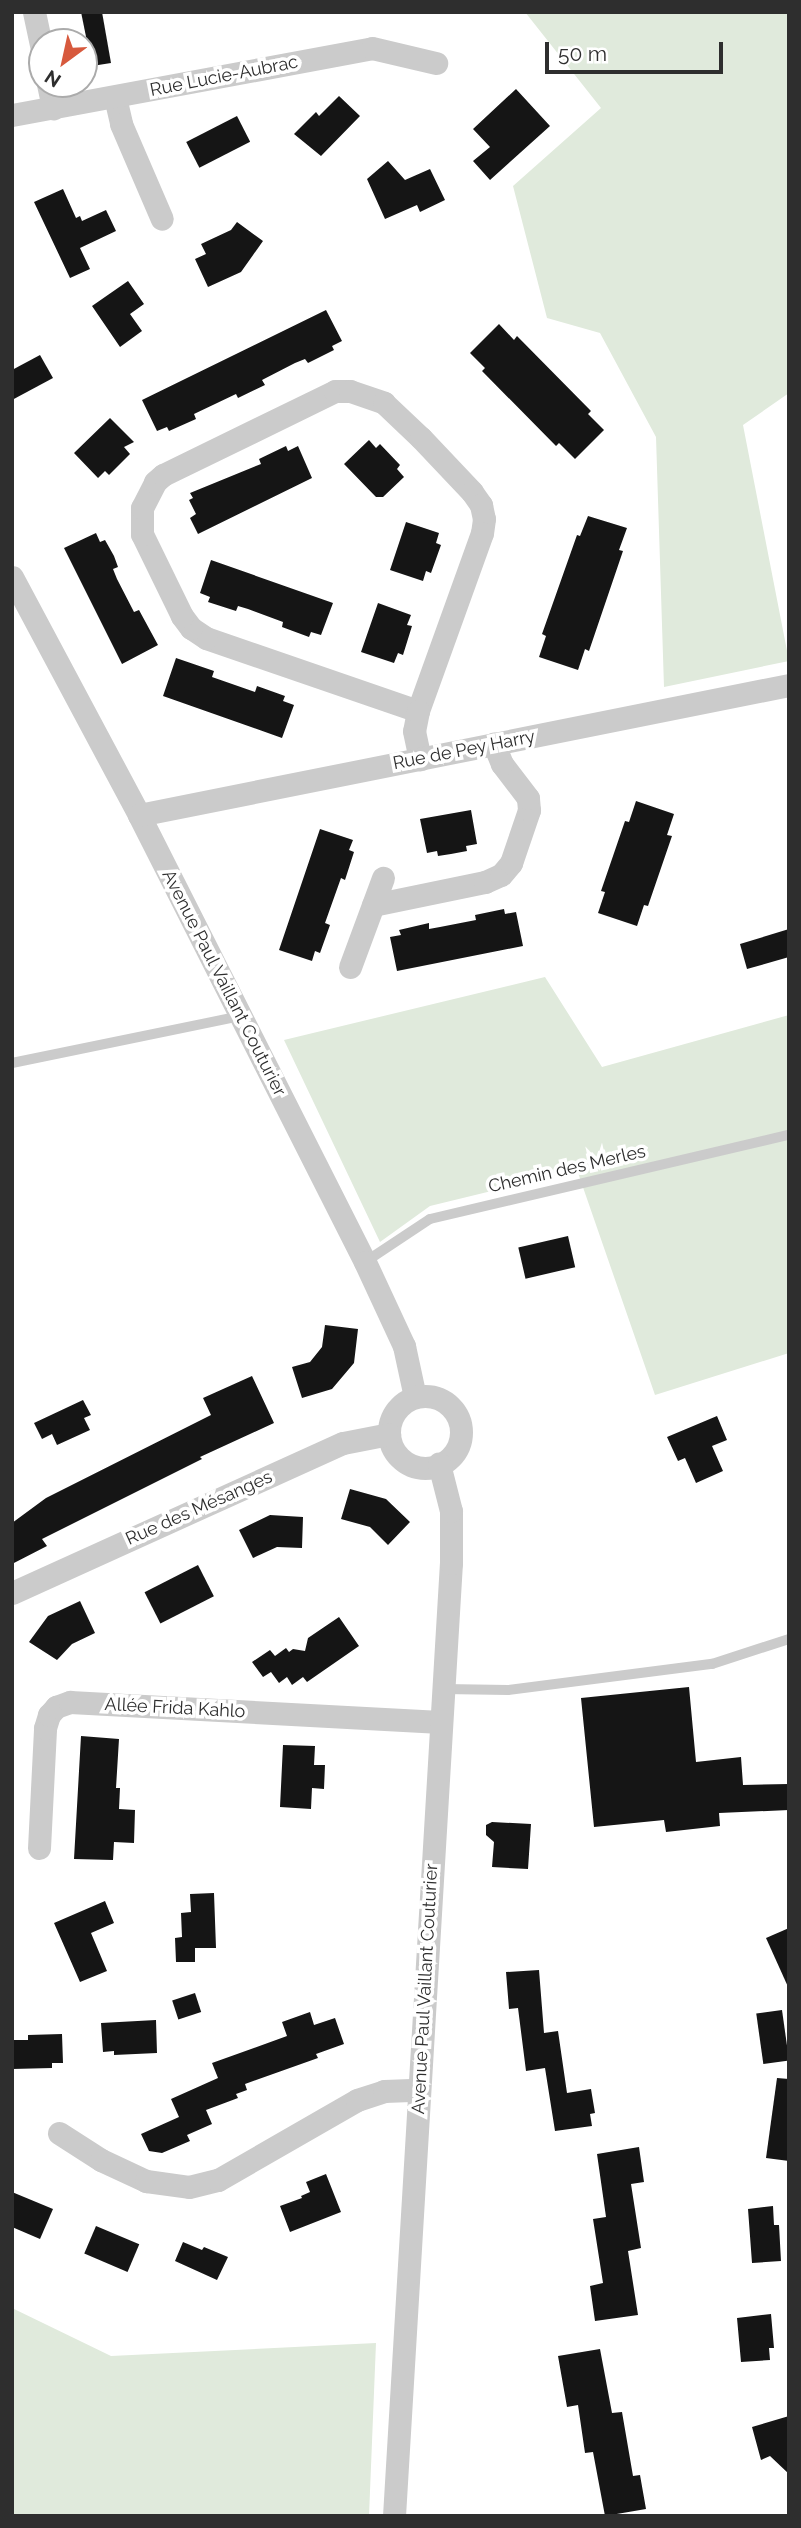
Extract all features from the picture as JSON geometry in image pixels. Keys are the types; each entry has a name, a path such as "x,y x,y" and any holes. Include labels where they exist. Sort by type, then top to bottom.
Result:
{"street":[{"name":"Rue Lucie-Aubrac","path":"12,116 372,48 436,63"},
{"path":"115,97 121,124 162,219"},
{"path":"51,98 53,108"},
{"path":"418,711 206,638 191,628 182,616 142,534 142,508 155,482 163,475 335,391 367,396 396,412 472,492 481,505 484,519 480,541 418,711 414,731 419,759"},
{"name":"Avenue Paul Vaillant Couturier","path":"12,577 139,815 365,1262 404,1346 415,1397"},
{"name":"Rue de Pey Harry","path":"139,815 789,685"},
{"path":"373,905 485,882 500,875 511,863 529,810 528,798 502,764 494,744"},
{"path":"350,967 383,878"},
{"path":"415,1397 439,1399 456,1414 460,1437 449,1458 430,1467 410,1465 396,1452 389,1434 390,1424 398,1407 415,1397"},
{"name":"Rue des Mésanges","path":"12,1593 342,1443 389,1434"},
{"name":"Avenue Paul Vaillant Couturier","path":"394,2516 451,1511 439,1464"},
{"name":"Allée Frida Kahlo","path":"39,1848 45,1728 49,1716 63,1704 440,1722"},
{"path":"60,2133 101,2160 146,2181 189,2187 218,2180 357,2100 384,2091 418,2090"}],"lane":[{"path":"12,1063 241,1016"},
{"name":"Chemin des Merles","path":"365,1262 430,1219 789,1135"},
{"path":"442,1689 508,1690 712,1664 789,1639"}],"green space":[{"path":"525,12 789,12 789,393 743,425 789,661 664,687 656,437 600,333 547,318 513,186 601,108"},
{"path":"545,977 602,1067 789,1015 789,1353 655,1395 577,1170 430,1206 380,1242 284,1040"},
{"path":"12,2308 111,2356 376,2343 369,2516 12,2516"}],"building":[{"path":"81,12 102,12 111,63 98,65 98,28 84,28"},
{"path":"516,89 550,126 490,180 473,161 490,147 473,129"},
{"path":"339,96 360,116 321,156 294,134 316,112 319,116"},
{"path":"237,116 250,142 199,168 186,142"},
{"path":"388,161 405,180 430,169 445,200 420,212 417,205 385,219 367,179"},
{"path":"63,189 76,218 80,216 82,221 106,210 116,231 80,248 90,269 70,278 34,202"},
{"path":"237,222 263,241 241,272 208,287 195,259 206,254 201,244 231,230"},
{"path":"128,281 144,304 130,314 142,331 120,347 92,306"},
{"path":"326,310 342,341 332,346 334,350 308,363 305,359 295,363 262,380 265,385 238,398 236,394 194,414 196,419 169,431 167,427 157,431 142,400"},
{"path":"499,324 514,340 517,336 591,411 588,414 604,430 575,459 559,443 556,446 482,371 485,368 470,353"},
{"path":"40,355 53,378 12,400 12,370"},
{"path":"110,418 134,442 124,447 130,454 109,475 105,471 98,478 74,453"},
{"path":"369,440 376,448 380,444 400,465 397,469 404,477 383,497 376,497 344,464"},
{"path":"286,446 288,451 298,446 312,478 198,534 190,518 196,514 189,500 193,498 190,493 261,464 259,459"},
{"path":"588,516 627,528 619,550 623,551 589,651 585,649 578,670 539,657 546,636 542,634 577,535 580,536"},
{"path":"406,522 439,533 436,543 441,545 431,573 426,571 423,581 390,570"},
{"path":"96,533 100,542 105,540 114,556 118,567 113,569 134,612 139,610 158,645 122,664 64,548"},
{"path":"211,560 333,603 321,635 311,632 309,637 282,627 283,622 248,609 238,606 236,611 208,602 210,597 200,593"},
{"path":"378,603 411,615 407,625 412,626 403,655 398,653 394,663 361,652"},
{"path":"176,658 214,671 212,677 255,692 257,686 285,696 283,701 294,705 282,738 163,696"},
{"path":"636,801 674,814 667,835 672,836 648,906 644,905 637,926 598,913 605,892 601,891 625,821 629,822"},
{"path":"471,810 477,844 466,846 467,851 451,854 438,856 437,851 427,853 420,819"},
{"path":"320,829 353,840 349,850 354,852 345,880 341,878 325,923 330,925 320,953 315,951 312,961 279,950"},
{"path":"504,909 505,914 516,912 523,946 397,971 390,937 401,935 399,930 429,923 429,929 476,920 475,915"},
{"path":"789,929 789,957 747,969 740,944"},
{"path":"568,1236 575,1267 526,1279 518,1247"},
{"path":"325,1325 358,1329 354,1363 332,1389 302,1398 292,1367 310,1362 322,1347"},
{"path":"252,1376 274,1423 200,1457 202,1459 42,1539 47,1546 12,1564 12,1523 46,1498 211,1415 203,1398"},
{"path":"83,1400 91,1415 84,1418 90,1430 57,1445 52,1434 42,1439 34,1423"},
{"path":"717,1416 727,1440 712,1446 723,1471 696,1483 685,1458 678,1461 667,1437"},
{"path":"350,1489 386,1499 410,1522 388,1545 370,1527 341,1519"},
{"path":"270,1515 303,1517 302,1548 277,1547 253,1558 239,1530"},
{"path":"198,1565 214,1596 160,1623 145,1592"},
{"path":"80,1601 95,1633 72,1644 57,1660 29,1642 48,1616"},
{"path":"339,1617 359,1646 307,1682 303,1677 292,1685 287,1677 279,1683 271,1672 263,1677 252,1662 270,1650 275,1656 286,1648 289,1652 293,1649 305,1651 308,1638"},
{"path":"689,1687 696,1762 741,1757 743,1785 789,1784 789,1810 719,1813 720,1826 666,1832 664,1820 594,1827 581,1698"},
{"path":"81,1736 119,1739 116,1788 120,1788 119,1809 135,1810 134,1843 114,1842 113,1860 74,1859"},
{"path":"283,1745 315,1746 314,1765 325,1765 324,1789 312,1788 311,1809 280,1807"},
{"path":"492,1822 531,1824 528,1869 492,1867 494,1842 486,1835 486,1825"},
{"path":"214,1893 216,1948 195,1948 195,1962 176,1962 175,1938 182,1937 181,1913 191,1912 190,1894"},
{"path":"105,1901 114,1923 91,1933 107,1971 80,1982 54,1923"},
{"path":"789,1928 789,1989 766,1938"},
{"path":"539,1970 544,2033 558,2031 567,2093 591,2089 595,2113 590,2114 592,2126 555,2131 545,2068 526,2071 518,2008 509,2009 506,1972"},
{"path":"195,1993 201,2012 178,2019 172,2000"},
{"path":"782,2010 789,2061 763,2064 756,2014"},
{"path":"310,2012 314,2025 335,2018 344,2044 316,2054 318,2058 245,2084 247,2090 236,2094 238,2098 206,2110 212,2124 187,2135 190,2141 162,2153 149,2151 141,2134 179,2117 171,2099 218,2078 212,2063 287,2036 282,2022"},
{"path":"156,2020 157,2053 114,2055 114,2051 103,2052 101,2023"},
{"path":"62,2034 63,2063 52,2063 52,2068 12,2069 12,2040 28,2040 28,2035"},
{"path":"777,2078 789,2079 789,2161 766,2158"},
{"path":"639,2147 644,2182 631,2184 641,2248 628,2251 638,2315 595,2321 590,2286 603,2283 593,2219 606,2217 597,2154"},
{"path":"326,2174 341,2212 290,2232 280,2206 302,2198 301,2196 310,2192 306,2182"},
{"path":"12,2192 53,2209 40,2239 12,2227"},
{"path":"773,2206 774,2225 779,2225 781,2261 752,2263 748,2209"},
{"path":"96,2226 139,2244 128,2272 84,2254"},
{"path":"183,2242 228,2257 217,2280 175,2261"},
{"path":"771,2314 774,2348 769,2348 770,2360 741,2362 737,2318"},
{"path":"600,2349 612,2413 622,2412 633,2476 640,2475 646,2509 605,2516 593,2452 585,2453 578,2405 567,2407 558,2356"},
{"path":"789,2416 789,2474 770,2456 761,2460 752,2427"}]}
